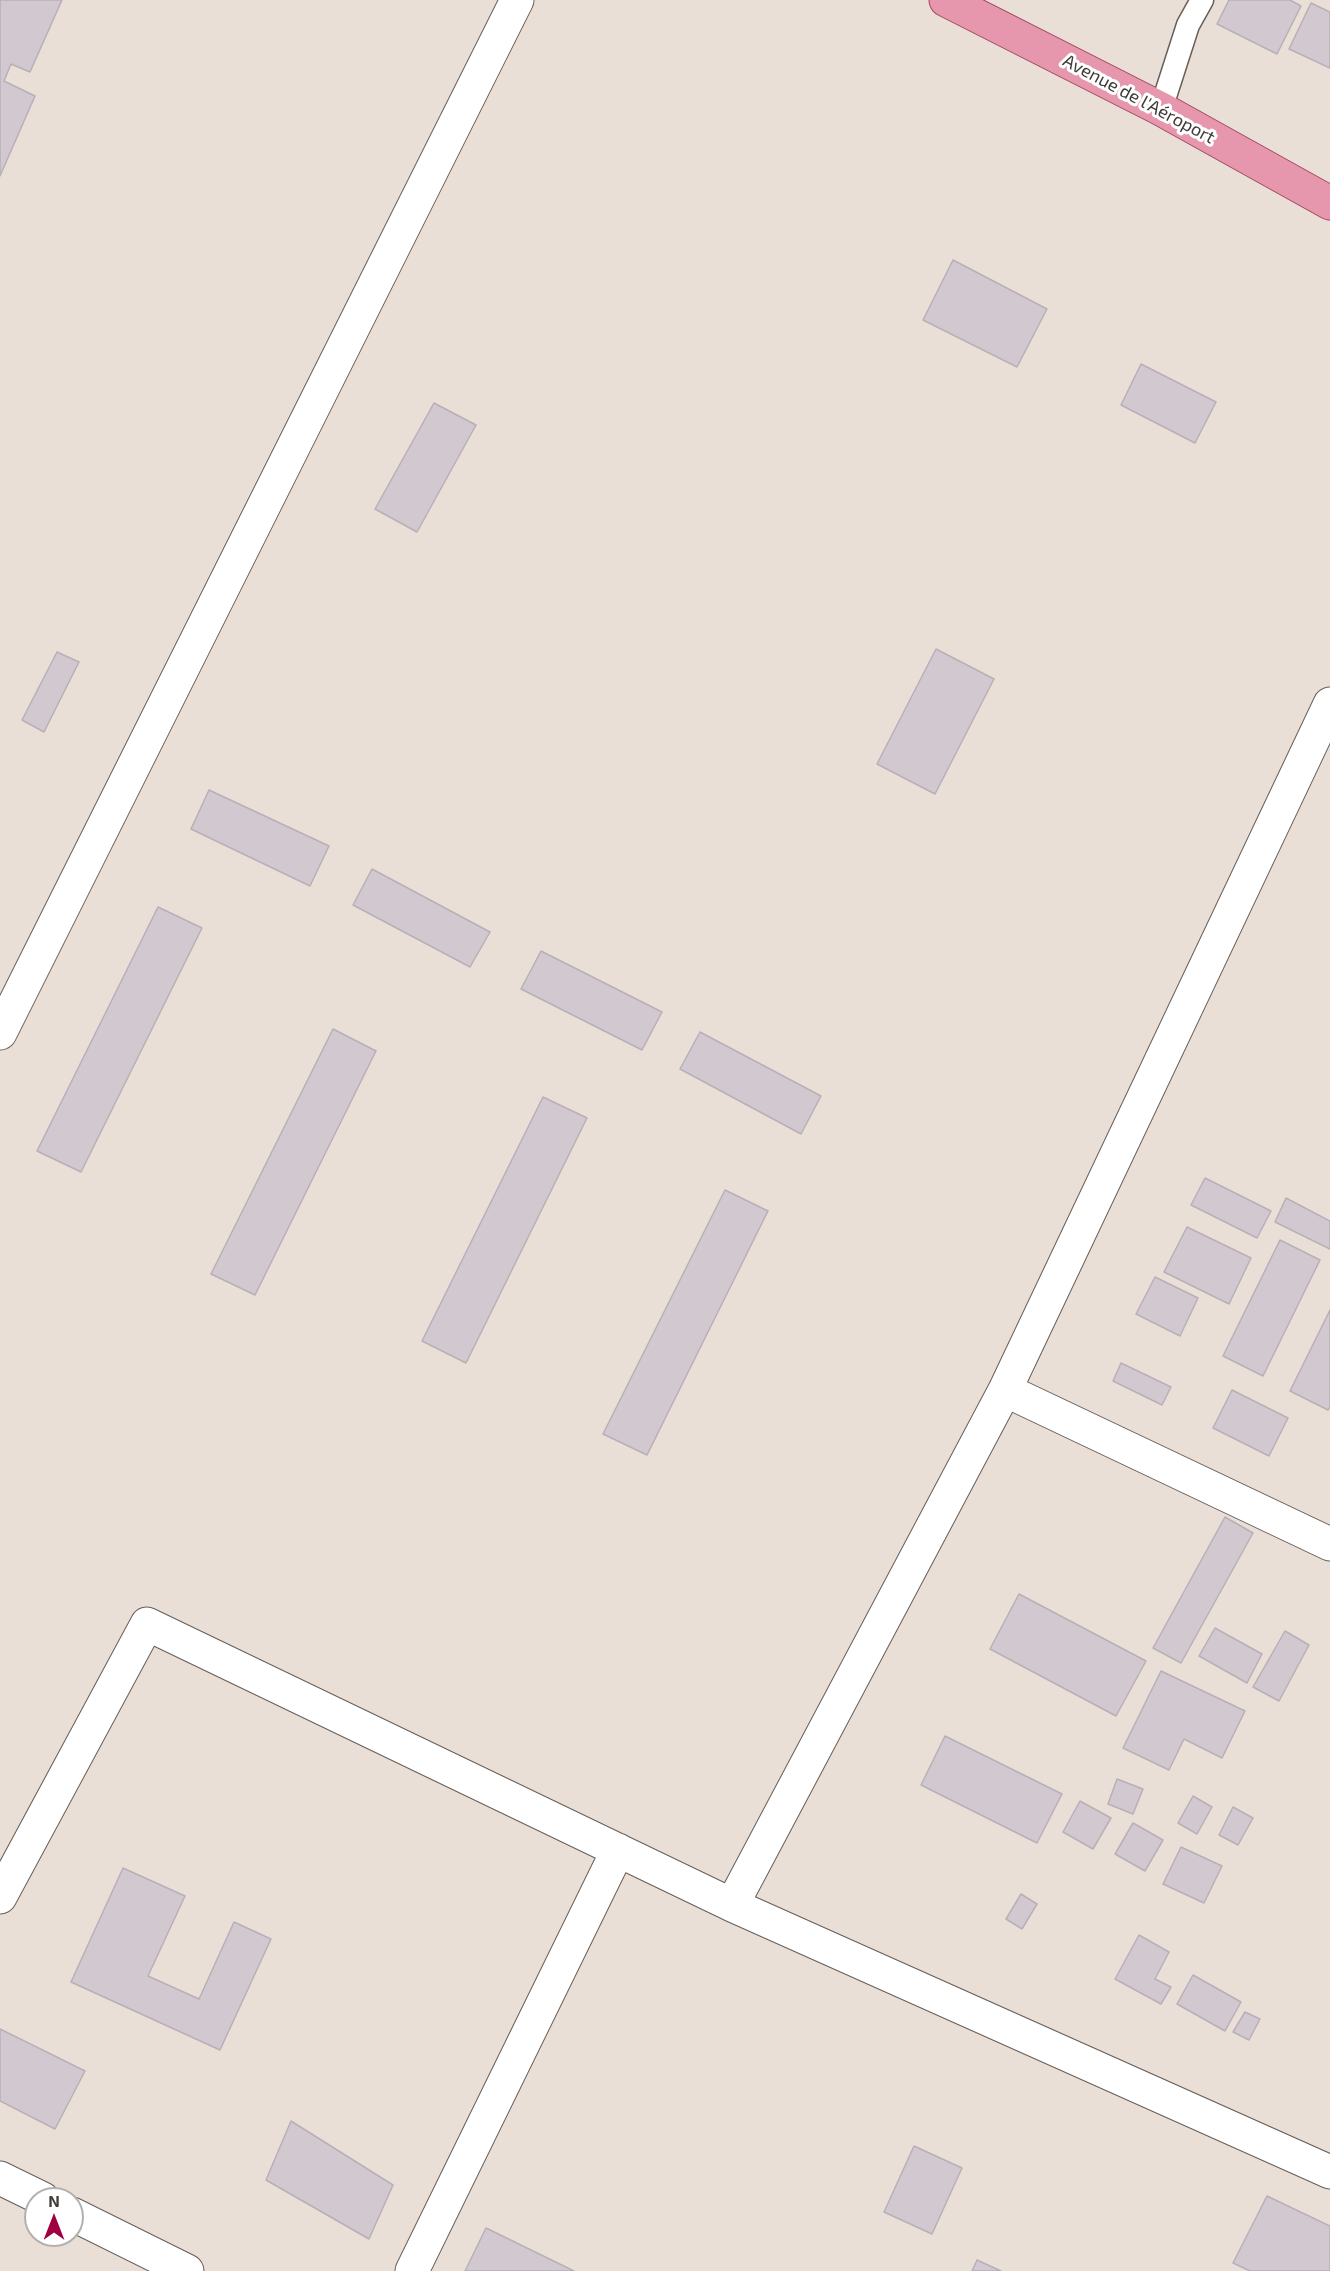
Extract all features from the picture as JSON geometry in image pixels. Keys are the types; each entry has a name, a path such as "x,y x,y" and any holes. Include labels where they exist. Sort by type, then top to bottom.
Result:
{"main road":[{"name":"Avenue de l'Aéroport","path":"946,0 1161,109 1330,203"}],"street":[{"path":"0,1033 518,0"},
{"path":"732,1905 1005,1390 1330,704"},
{"path":"1005,1390 1330,1544"},
{"path":"0,1897 147,1624 732,1905 1330,2172"},
{"path":"412,2271 618,1850"},
{"path":"0,2178 24,2190"},
{"path":"84,2220 188,2271"}],"lane":[{"path":"1161,109 1188,25 1202,0"}],"building":[{"path":"0,0 62,0 30,72 11,64 4,81 35,96 0,176"},
{"path":"1229,0 1290,0 1301,6 1277,54 1217,24"},
{"path":"1311,3 1330,12 1330,68 1289,49"},
{"path":"953,260 1047,309 1017,367 923,320"},
{"path":"1141,364 1216,402 1195,443 1121,405"},
{"path":"434,403 476,425 417,532 375,509"},
{"path":"936,649 994,679 935,794 877,764"},
{"path":"57,652 79,662 44,732 22,720"},
{"path":"209,790 329,846 310,886 191,829"},
{"path":"372,869 490,932 470,967 353,905"},
{"path":"158,907 202,928 81,1172 37,1151"},
{"path":"541,951 662,1012 642,1050 521,989"},
{"path":"333,1029 376,1051 255,1295 211,1274"},
{"path":"700,1032 821,1096 801,1134 680,1069"},
{"path":"543,1097 587,1118 466,1363 422,1341"},
{"path":"1205,1178 1271,1211 1257,1238 1191,1205"},
{"path":"725,1190 768,1211 647,1455 603,1434"},
{"path":"1286,1198 1330,1221 1330,1249 1275,1222"},
{"path":"1187,1227 1251,1258 1229,1304 1164,1272"},
{"path":"1280,1240 1320,1260 1263,1376 1223,1356"},
{"path":"1155,1277 1198,1298 1180,1336 1136,1314"},
{"path":"1330,1310 1330,1407 1328,1410 1290,1391"},
{"path":"1121,1363 1171,1387 1162,1405 1113,1381"},
{"path":"1232,1390 1288,1418 1269,1456 1213,1428"},
{"path":"1225,1517 1253,1533 1181,1663 1153,1648"},
{"path":"1019,1594 1146,1661 1116,1716 990,1649"},
{"path":"1215,1628 1262,1654 1247,1683 1199,1656"},
{"path":"1285,1631 1309,1645 1279,1701 1253,1687"},
{"path":"1161,1671 1245,1711 1222,1758 1184,1739 1169,1770 1123,1748"},
{"path":"945,1736 1062,1794 1037,1843 921,1785"},
{"path":"1117,1779 1143,1789 1133,1814 1108,1804"},
{"path":"1193,1796 1212,1807 1197,1834 1178,1823"},
{"path":"1080,1801 1111,1818 1093,1849 1063,1832"},
{"path":"1233,1807 1253,1818 1238,1845 1219,1835"},
{"path":"1133,1823 1163,1840 1145,1871 1115,1854"},
{"path":"1181,1847 1222,1866 1204,1903 1163,1884"},
{"path":"123,1868 185,1896 148,1976 199,1999 234,1922 271,1939 220,2050 71,1982"},
{"path":"1021,1894 1037,1904 1022,1929 1006,1919"},
{"path":"1139,1935 1169,1952 1155,1979 1171,1987 1161,2004 1115,1979"},
{"path":"1193,1975 1241,2002 1225,2031 1177,2004"},
{"path":"1245,2012 1260,2019 1249,2040 1233,2032"},
{"path":"0,2029 85,2071 55,2129 0,2101"},
{"path":"291,2121 393,2185 369,2239 266,2180"},
{"path":"914,2146 962,2168 932,2234 884,2212"},
{"path":"1267,2196 1330,2226 1330,2271 1250,2271 1233,2263"},
{"path":"486,2228 574,2271 465,2271"},
{"path":"977,2260 1001,2271 972,2271"}]}
